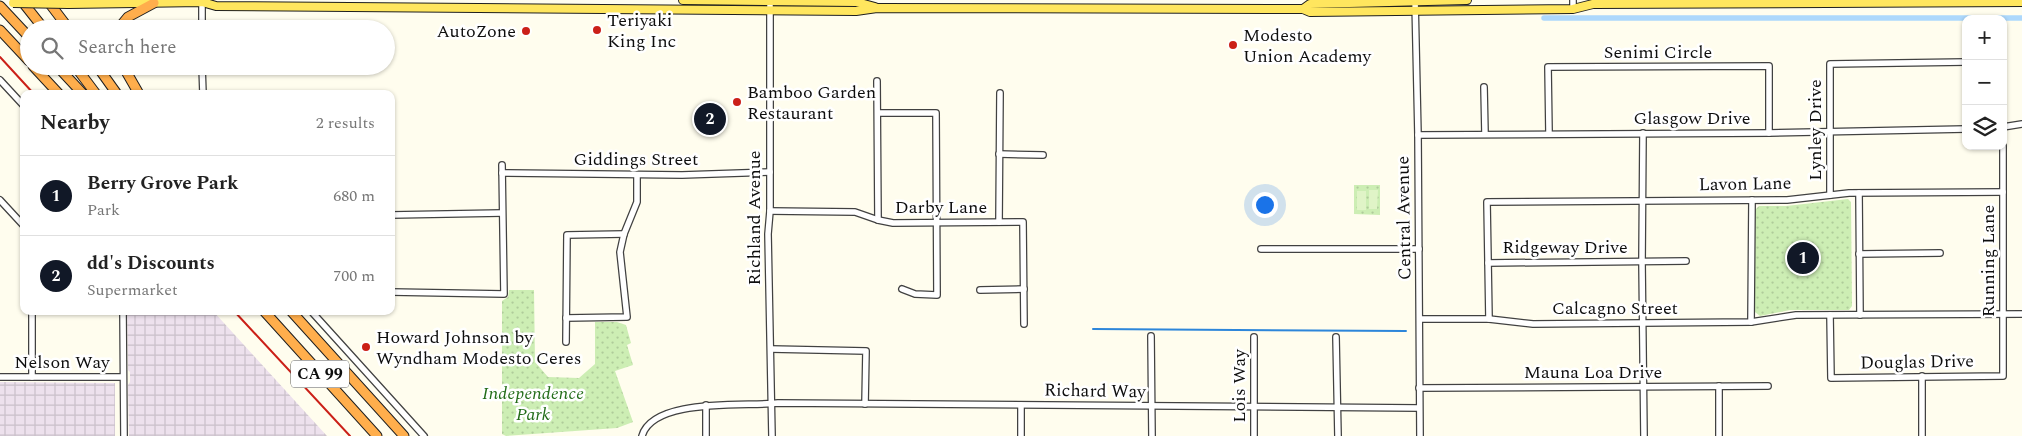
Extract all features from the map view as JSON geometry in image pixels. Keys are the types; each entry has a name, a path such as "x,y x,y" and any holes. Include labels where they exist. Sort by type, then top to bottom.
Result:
{"highway":[{"path":"48,0 63,20"},
{"path":"17,2 35,20"},
{"path":"126,20 154,3"},
{"path":"0,5 20,27"},
{"path":"0,30 20,51"},
{"path":"41,75 55,90"},
{"path":"65,75 79,90"},
{"path":"82,75 93,90"},
{"path":"103,75 114,90"},
{"path":"128,75 137,90"},
{"name":"CA 99","path":"268,315 377,436"},
{"name":"CA 99","path":"295,315 404,436"}],"main road":[{"path":"683,0 856,2 877,8"},
{"path":"1303,9 1310,4 1467,0"},
{"path":"1579,0 1593,4"},
{"path":"0,5 17,2 68,4 203,1 216,6 856,11 877,8 1095,4 1303,9 1310,12 1573,9 1593,4 1699,2 2022,2"}],"street":[{"path":"1573,0 1573,9"},
{"path":"202,20 203,1"},
{"name":"Richland Avenue","path":"770,1 770,211 768,234 772,436"},
{"name":"Central Avenue","path":"1415,1 1420,436"},
{"name":"Lynley Drive","path":"1830,195 1830,64 1962,62"},
{"name":"Senimi Circle","path":"1549,133 1548,67 1769,66 1769,133"},
{"path":"202,75 203,90"},
{"path":"0,80 20,102"},
{"path":"878,81 878,220"},
{"path":"1484,87 1485,134"},
{"path":"999,222 1000,93"},
{"path":"878,113 936,113 937,295 915,294 902,289"},
{"path":"2007,126 2022,124"},
{"name":"Glasgow Drive","path":"1418,135 1769,133 1830,130 1962,129"},
{"path":"1643,133 1642,323 1644,436"},
{"name":"Running Lane","path":"2003,150 2003,376"},
{"path":"999,154 1043,155"},
{"path":"395,292 504,294 502,164"},
{"name":"Giddings Street","path":"502,174 638,175 770,172"},
{"path":"566,318 627,317 620,262 624,234 637,202 638,175"},
{"name":"Lavon Lane","path":"1488,263 1487,202 1752,200 1812,198 1859,193 2003,192"},
{"path":"1859,193 1860,315 2022,314"},
{"path":"0,200 20,222"},
{"path":"1751,322 1752,200"},
{"name":"Darby Lane","path":"770,211 855,212 893,223 1023,222 1024,289"},
{"path":"395,214 502,213"},
{"path":"566,342 567,235 624,234"},
{"path":"1262,249 1419,249"},
{"path":"1860,254 1940,253"},
{"name":"Ridgeway Drive","path":"1488,263 1686,261"},
{"path":"1488,263 1489,319"},
{"path":"980,290 1024,289 1024,324"},
{"path":"32,315 32,377"},
{"path":"123,315 124,436"},
{"path":"315,315 424,436"},
{"name":"Calcagno Street","path":"1420,319 1489,319 1532,324 1751,322 1810,315 1860,315"},
{"name":"Douglas Drive","path":"1830,315 1831,378 2003,376"},
{"path":"1151,336 1152,436"},
{"name":"Lois Way","path":"1254,337 1254,436"},
{"path":"1336,337 1338,436"},
{"path":"771,349 866,351 865,404"},
{"path":"1922,376 1922,436"},
{"name":"Nelson Way","path":"0,377 123,377"},
{"path":"1719,386 1719,436"},
{"name":"Mauna Loa Drive","path":"1419,388 1768,386"},
{"name":"Richard Way","path":"642,436 654,420 706,405 865,404 1419,408"},
{"path":"706,405 706,436"},
{"path":"1021,405 1021,436"}],"shaded area":[{"path":"127,315 217,315 327,436 129,436 128,385 130,382 130,372 128,370"},
{"path":"0,382 115,383 115,436 0,436"}],"green space":[{"path":"1354,185 1380,185 1380,215 1354,214"},
{"path":"1369,190 1378,190 1377,209 1369,209"},
{"path":"1357,191 1366,191 1366,210 1357,210"},
{"path":"1848,199 1851,202 1852,306 1849,310 1790,310 1760,316 1755,312 1755,210 1759,206 1786,206"},
{"name":"Independence Park","path":"509,290 534,290 535,362 548,377 579,378 595,364 595,322 617,322 626,325 631,343 627,345 633,365 615,371 633,422 617,428 506,436 502,434 502,301 508,297"}],"waterway":[{"path":"1544,18 2022,18"},
{"path":"1093,329 1406,331"}],"railway":[{"path":"0,57 30,90"},
{"path":"238,315 350,436"}],"place":[{"name":"Teriyaki King Inc","path":"597,30"},
{"name":"AutoZone","path":"526,31"},
{"name":"Modesto Union Academy","path":"1233,45"},
{"name":"Bamboo Garden Restaurant","path":"737,102"},
{"name":"dd's Discounts","path":"710,119"},
{"name":"Berry Grove Park","path":"1803,258"},
{"name":"Howard Johnson by Wyndham Modesto Ceres","path":"366,347"}]}
